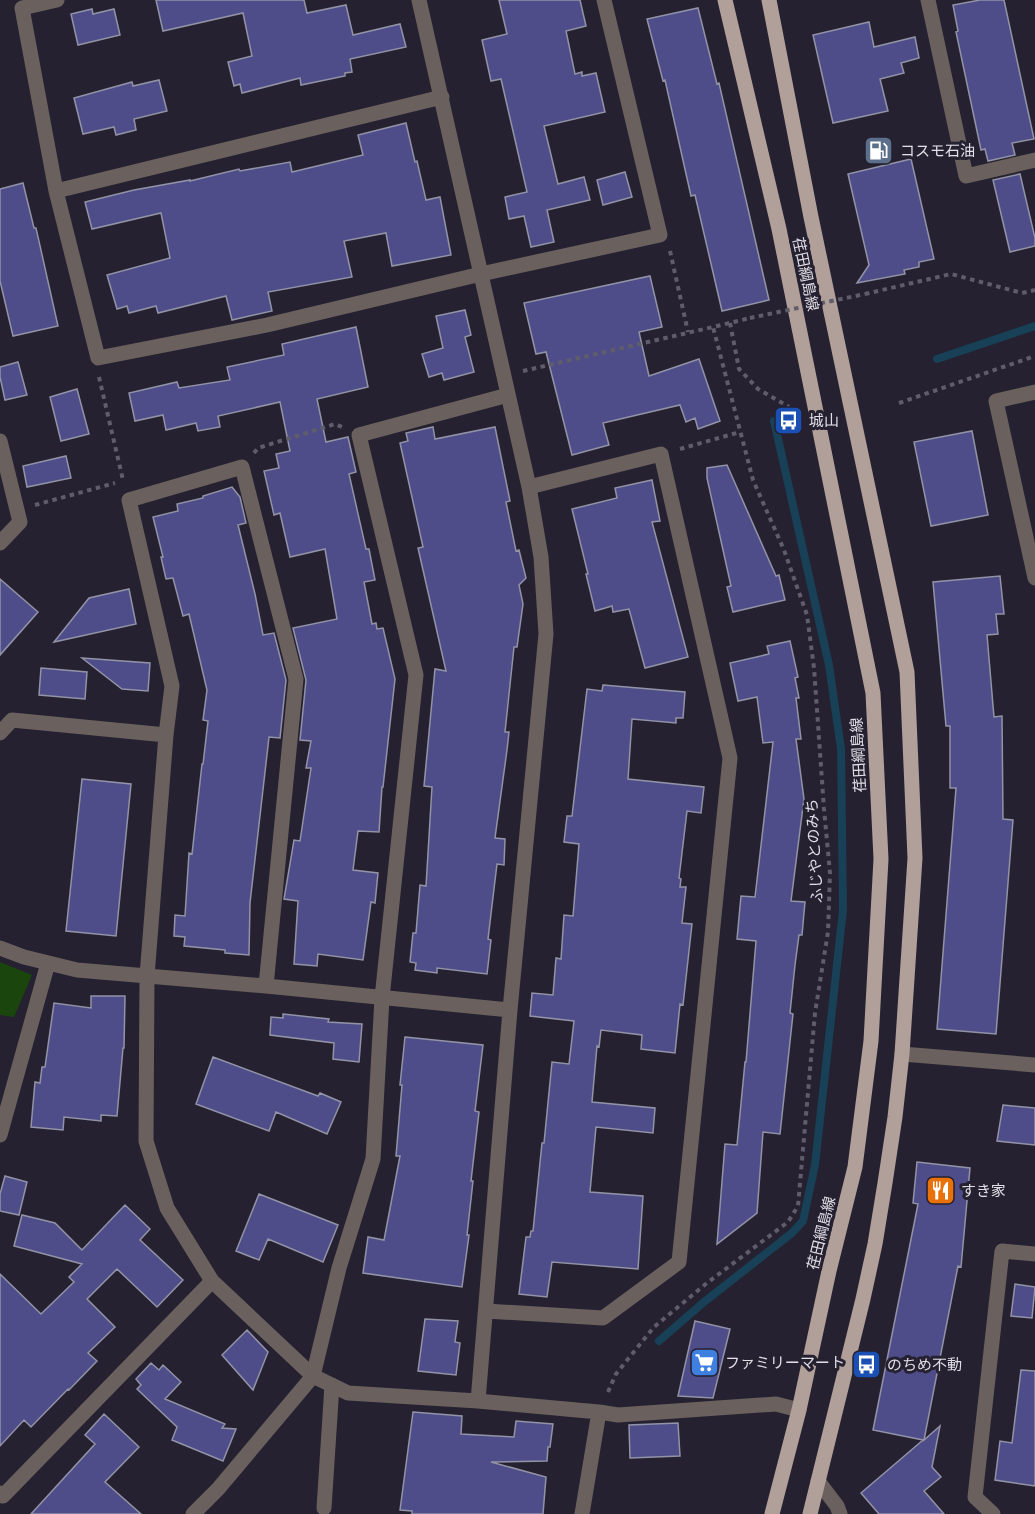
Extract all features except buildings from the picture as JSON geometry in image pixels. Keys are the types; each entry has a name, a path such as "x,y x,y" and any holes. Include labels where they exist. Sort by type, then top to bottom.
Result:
{"main road":[{"name":"荏田綱島線","path":"724,0 778,229 873,693 881,859 871,1041 855,1167 800,1410 772,1514"},
{"name":"荏田綱島線","path":"769,0 811,217 907,672 915,858 902,1054 895,1117 874,1244 860,1310 810,1514"}],"street":[{"path":"57,0 22,8 56,191 98,358 267,325 481,274 660,235 604,0"},
{"path":"419,0 529,487 541,557 546,634 510,1010 478,1401"},
{"path":"928,0 966,176 1035,160"},
{"path":"56,191 441,97"},
{"path":"1035,392 996,401 1035,578"},
{"path":"193,1514 218,1489 312,1376 339,1268 373,1159 382,998 416,675 359,435 508,395"},
{"path":"0,441 20,522 0,543"},
{"path":"486,1311 534,1321 603,1318 679,1262 730,758 662,454 529,487"},
{"path":"266,986 296,680 242,467 129,500 172,686 147,976 146,1141 167,1208 212,1281 312,1376 348,1393 478,1401 618,1415 776,1404 800,1410"},
{"path":"0,733 12,720 166,735"},
{"path":"0,948 24,957 77,970 510,1010"},
{"path":"0,1135 48,963"},
{"path":"902,1054 1035,1065"},
{"path":"993,1514 975,1497 1002,1251 1035,1254"},
{"path":"0,1493 3,1496 212,1281"},
{"path":"324,1508 332,1385"},
{"path":"582,1514 599,1412"},
{"path":"818,1481 837,1506 840,1514"}],"path":[{"path":"660,235 670,249 688,332"},
{"path":"789,407 758,389 739,369 730,323 951,274 1022,293 1035,290"},
{"name":"ふじやとのみち","path":"599,1412 616,1374 654,1327 707,1283 788,1222 798,1206 814,1013 828,932 830,873 814,668 807,615 784,550 753,480 740,432 713,327 730,323"},
{"path":"900,403 1035,356"},
{"path":"98,358 99,381 129,500"},
{"path":"242,467 258,448 335,424 359,435"},
{"path":"662,454 740,432"}],"green space":[{"path":"0,962 32,975 14,1017 0,1015"}],"waterway":[{"path":"937,359 1035,326"},
{"path":"659,1341 704,1302 792,1233 803,1221 815,1165 843,910 841,749 829,665 774,421"}],"place":[{"name":"コスモ石油","path":"879,150"},
{"name":"城山","path":"788,420"},
{"name":"すき家","path":"940,1190"},
{"name":"ファミリーマート","path":"704,1362"},
{"name":"のちめ不動","path":"866,1364"}]}
